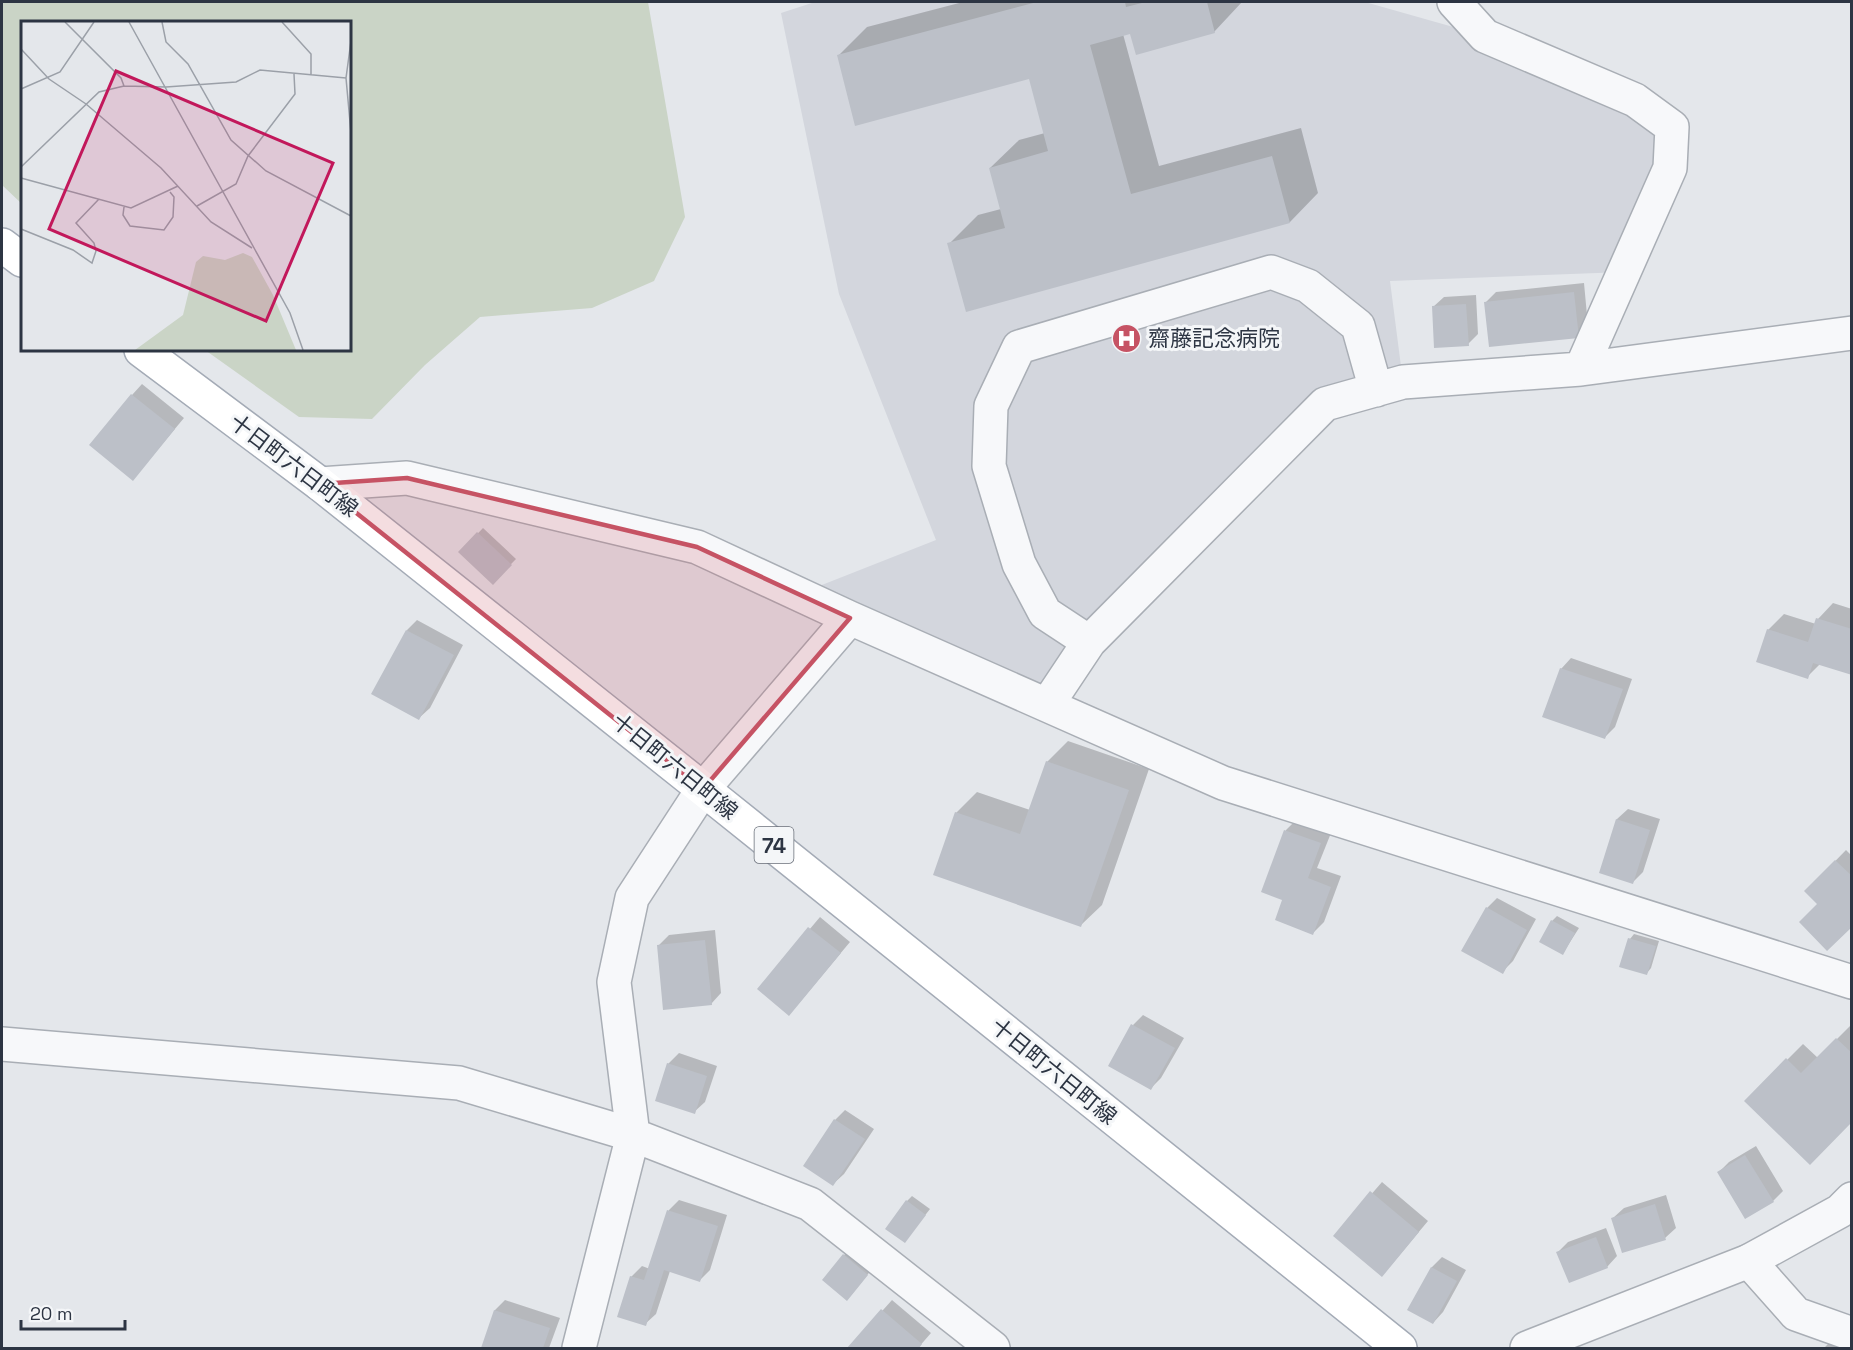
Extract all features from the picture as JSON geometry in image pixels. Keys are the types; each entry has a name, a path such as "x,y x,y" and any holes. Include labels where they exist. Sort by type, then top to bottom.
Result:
{"main road":[{"path":"2,245 21,259"},
{"name":"十日町六日町線","path":"142,351 320,484 1400,1348"}],"street":[{"path":"1454,2 1485,36 1635,100 1672,127 1670,168 1581,369"},
{"path":"1089,642 1045,613 1019,564 989,466 991,406 1019,347 1271,272 1308,286 1358,326 1376,390"},
{"path":"1047,705 1089,642 1325,404 1403,382 1581,369 1851,333"},
{"path":"320,484 407,478 697,547 850,618 1223,783 1851,982"},
{"path":"579,1348 633,1136 614,982 633,898 704,789 850,618"},
{"path":"2,1044 459,1083 633,1136 810,1204 993,1348"},
{"path":"1527,1348 1749,1262 1840,1210 1851,1199"},
{"path":"1749,1262 1796,1314 1851,1334"}],"highlighted area":[{"path":"407,478 697,547 850,618 703,789 320,484"}],"shaded area":[{"name":"齋藤記念病院","path":"815,2 1365,2 1485,36 1672,127 1624,272 1390,281 1403,382 1325,404 1047,705 799,594 936,540 839,294 781,13"}],"green space":[{"path":"2,2 648,2 685,217 654,281 592,308 480,317 425,365 372,419 299,417 206,351 351,351 351,21 21,21 21,203 2,185"}],"building":[{"path":"1037,2 1125,2 1126,7 1146,2 1207,2 1215,33 1136,55 1130,34 1090,45 1131,194 1272,156 1290,223 966,312 947,243 1005,228 989,168 1048,151 1029,79 855,126 837,55"},
{"path":"1574,292 1579,338 1489,347 1484,302"},
{"path":"1466,304 1469,346 1434,348 1432,306"},
{"path":"131,394 175,429 133,481 89,445"},
{"path":"477,532 512,565 493,585 458,552"},
{"path":"1816,618 1852,629 1852,675 1813,663 1808,679 1756,662 1767,629 1808,642"},
{"path":"406,630 454,655 419,720 371,694"},
{"path":"1560,668 1623,689 1605,739 1542,717"},
{"path":"1046,761 1129,790 1081,927 933,875 955,812 1020,834"},
{"path":"1616,819 1650,830 1633,884 1599,873"},
{"path":"1284,830 1321,843 1308,878 1331,887 1313,935 1275,920 1282,900 1261,892"},
{"path":"1835,860 1852,876 1852,927 1827,951 1799,922 1817,904 1804,891"},
{"path":"1486,907 1527,930 1503,974 1461,951"},
{"path":"1551,920 1575,933 1563,955 1539,942"},
{"path":"808,927 841,953 789,1016 757,989"},
{"path":"1628,938 1656,946 1647,975 1619,967"},
{"path":"705,940 712,1005 663,1010 657,945"},
{"path":"1131,1024 1175,1048 1151,1090 1108,1066"},
{"path":"1836,1038 1852,1053 1852,1122 1810,1165 1744,1101 1786,1058 1801,1073"},
{"path":"667,1063 707,1076 695,1114 655,1101"},
{"path":"834,1119 865,1139 833,1186 803,1166"},
{"path":"1745,1155 1774,1202 1745,1219 1717,1172"},
{"path":"1370,1191 1419,1232 1382,1277 1333,1236"},
{"path":"906,1200 926,1215 905,1243 885,1229"},
{"path":"1655,1204 1666,1240 1622,1253 1611,1218"},
{"path":"667,1210 718,1226 700,1282 664,1270 646,1326 617,1317 630,1276 644,1280"},
{"path":"1596,1237 1608,1268 1569,1283 1556,1252"},
{"path":"843,1254 868,1275 847,1301 822,1280"},
{"path":"1431,1267 1457,1281 1433,1324 1407,1310"},
{"path":"881,1309 922,1344 919,1348 847,1348"},
{"path":"494,1310 550,1328 543,1348 481,1348"}],"place":[{"name":"齋藤記念病院","path":"1127,338"}]}
